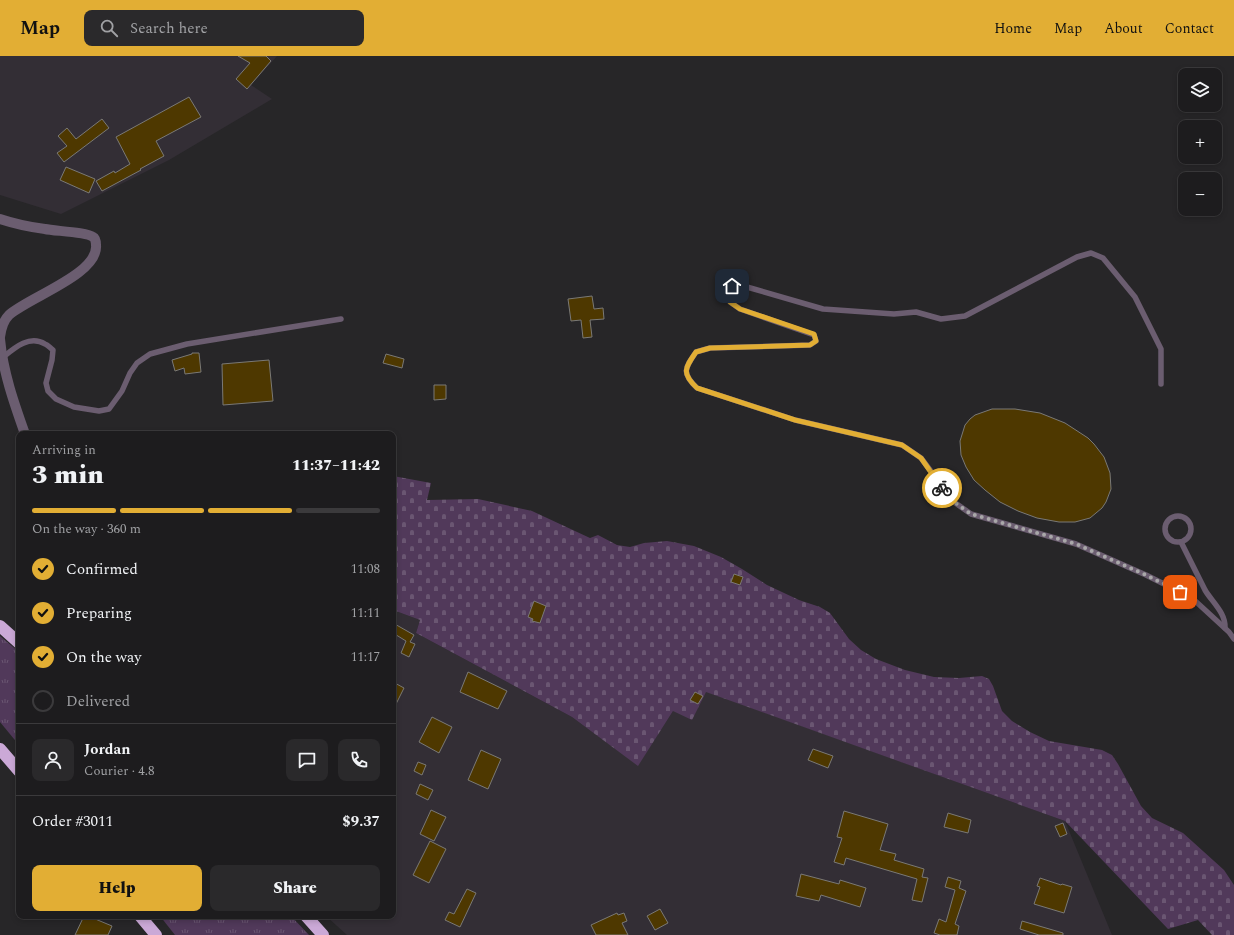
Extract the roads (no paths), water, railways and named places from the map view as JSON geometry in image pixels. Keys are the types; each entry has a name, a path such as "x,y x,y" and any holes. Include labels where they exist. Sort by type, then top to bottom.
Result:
{"highway":[{"path":"0,626 16,640"},
{"path":"0,749 16,768"},
{"path":"143,919 156,935"},
{"path":"309,919 323,935"}],"street":[{"path":"0,219 19,225 86,234 93,237 96,242 97,251 89,263 74,277 19,307 8,316 2,326 0,338 2,359 12,397 24,431"}],"lane":[{"path":"1161,384 1161,349 1135,296 1103,258 1091,253 1077,257 965,316 941,319 916,312 894,314 823,309 740,285 732,286 727,290 730,302 740,309 814,334 816,341 810,345 710,348 696,352 689,362 686,372 688,380 697,388 795,420 902,445 921,458 954,502 971,514 1076,544 1146,575 1192,598 1225,628 1234,639"},
{"path":"2,359 16,347 27,341 45,343 53,350 46,383 48,391 56,399 74,407 99,411 110,409 122,391 130,372 137,363 150,354 187,344 341,319"},
{"path":"1172,518 1184,518 1188,521 1191,528 1187,538 1181,542 1172,540 1166,534 1166,525 1172,518"},
{"path":"1181,542 1206,592 1222,614 1225,628"}]}
